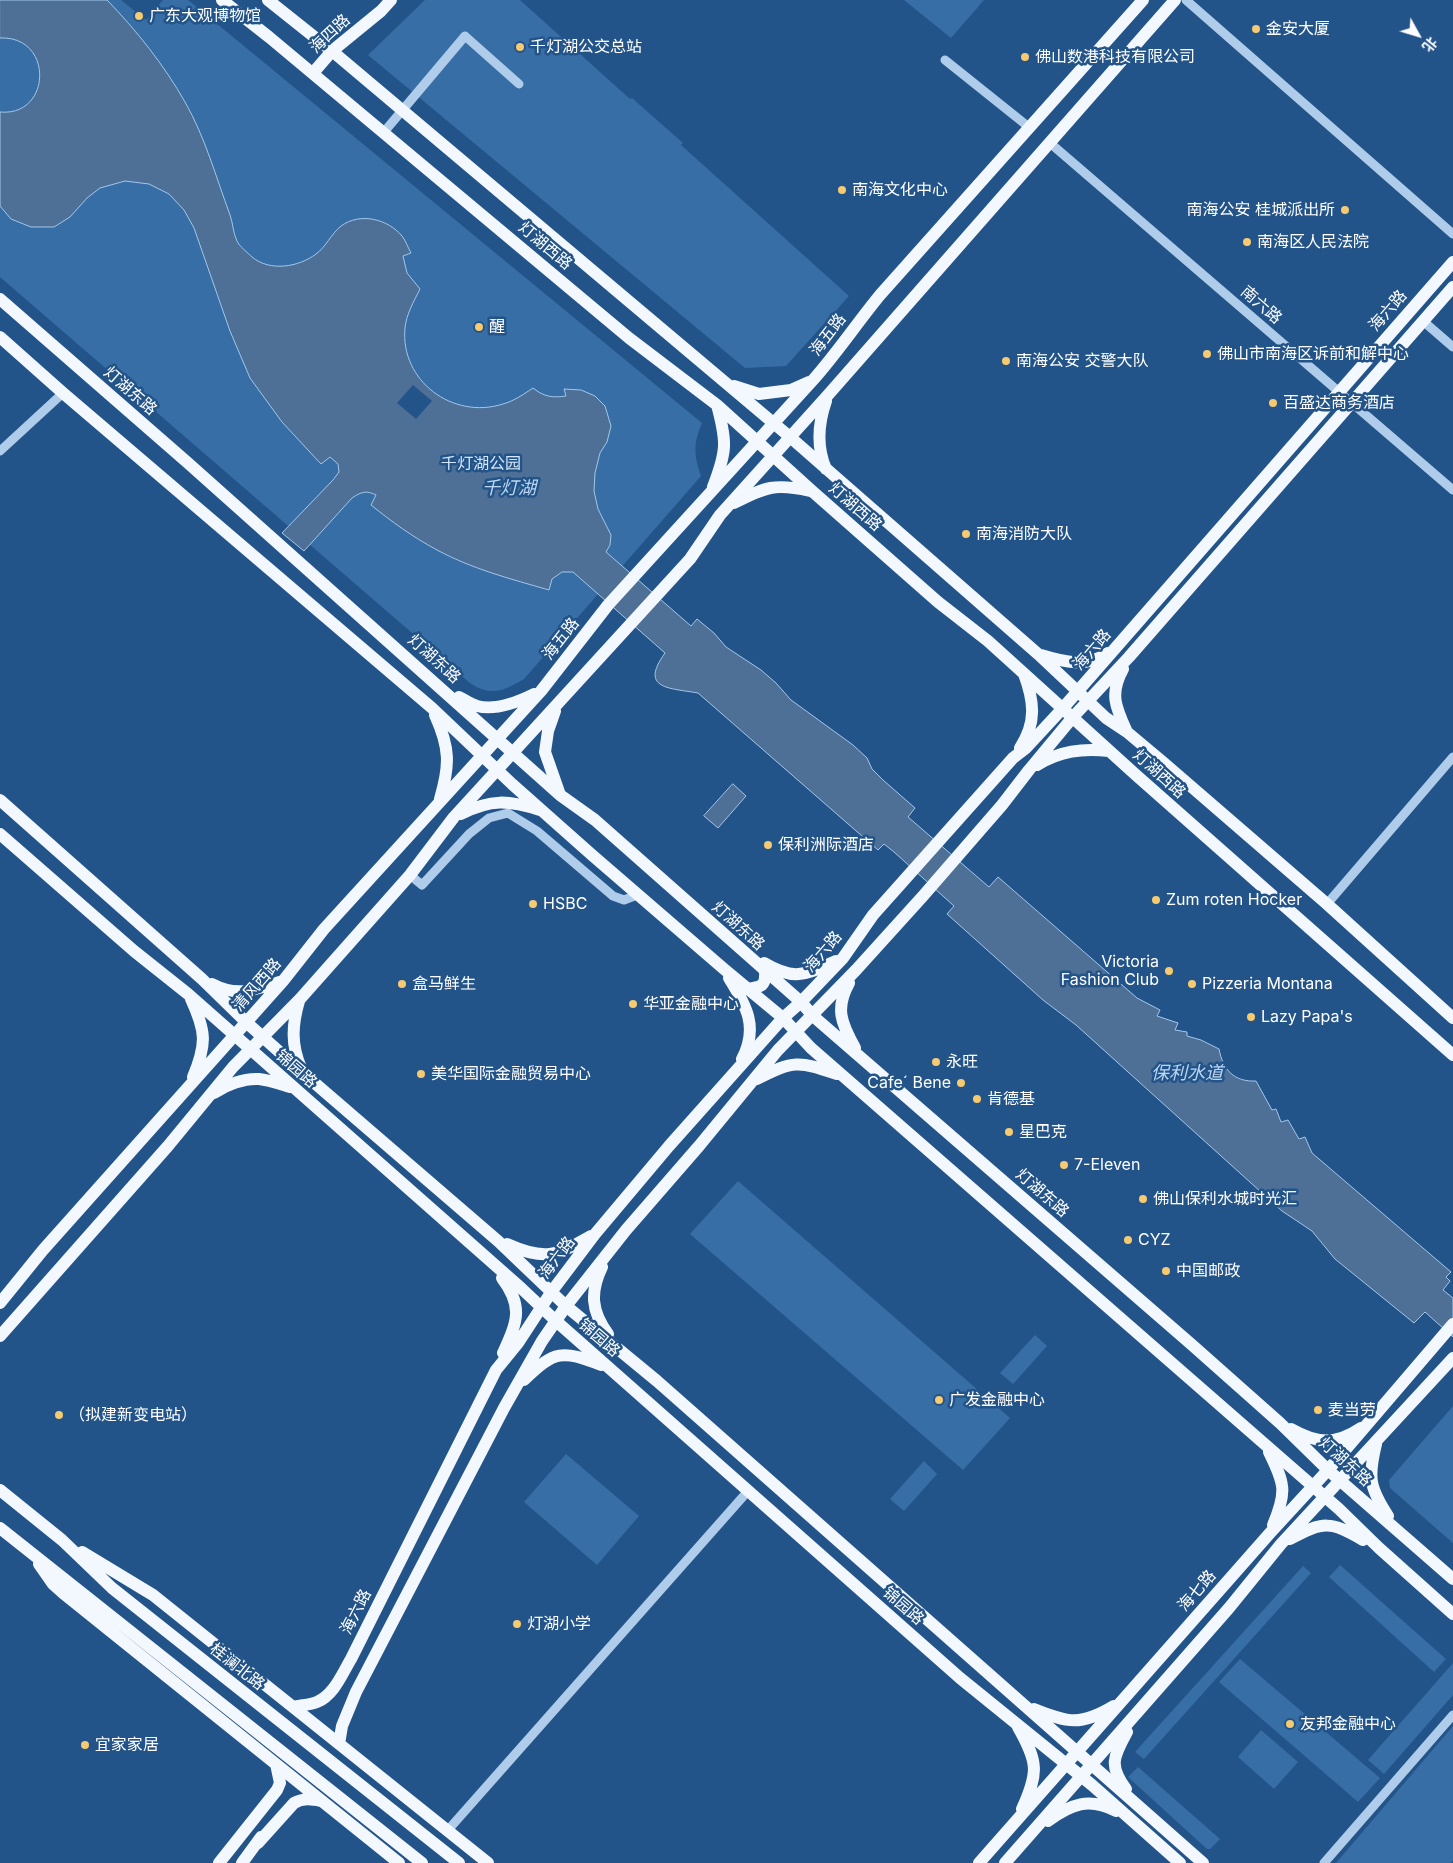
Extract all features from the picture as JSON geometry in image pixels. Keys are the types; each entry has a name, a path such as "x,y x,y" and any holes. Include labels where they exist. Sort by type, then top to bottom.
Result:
{"main road":[{"name":"灯湖西路","path":"222,0 384,132 629,338 717,405 938,602 988,641 1109,751 1453,1054"},
{"name":"灯湖西路","path":"268,0 332,51 790,437 1038,654 1106,718 1127,732 1451,1013"},
{"name":"海四路","path":"312,73 332,51 392,0"},
{"name":"海五路","path":"541,691 608,605 813,380 834,356 880,295 1143,0"},
{"path":"0,1336 168,1146 248,1049 300,999 410,875 454,817 690,559 727,507 828,395 1175,0"},
{"name":"海六路","path":"293,1707 316,1702 326,1696 336,1685 351,1659 496,1370 518,1343 552,1291 595,1234 783,1018 842,958 874,915 946,833 1118,646 1453,262"},
{"name":"海六路","path":"340,1744 342,1726 356,1692 515,1388 542,1341 566,1306 609,1251 778,1050 813,1016 923,896 1002,805 1073,717 1129,658 1453,287"},
{"name":"灯湖东路","path":"0,299 447,692 560,795 595,820 800,1002 813,1016 1147,1305 1280,1423 1328,1470 1453,1578"},
{"path":"0,336 63,393 432,708 481,755 638,895 783,1018 796,1033 843,1076 1267,1448 1313,1486 1453,1614"},
{"path":"727,384 759,394 791,390 813,380"},
{"path":"827,471 821,458 819,435 821,415 828,395"},
{"path":"710,494 722,464 725,445 717,405"},
{"path":"727,507 759,490 772,487 790,486 812,491"},
{"path":"1038,654 1068,663 1085,662 1101,658 1118,646"},
{"path":"1127,732 1115,702 1115,689 1118,678 1129,658"},
{"path":"1013,758 1024,742 1030,728 1033,713 1033,699 1023,672"},
{"path":"447,692 478,706 494,707 521,700 541,691"},
{"name":"清风西路","path":"0,1304 43,1250 283,981 324,929 541,691"},
{"path":"558,704 548,731 545,752 560,795"},
{"path":"432,708 444,735 447,754 447,774 438,802"},
{"path":"1029,770 1051,756 1068,751 1079,749 1109,751"},
{"path":"0,800 202,979 225,990 245,992 283,981"},
{"path":"454,817 477,806 492,802 516,803 544,811"},
{"name":"锦园路","path":"0,834 134,951 188,994 960,1678 1014,1720 1180,1863"},
{"path":"741,950 779,972 792,975 818,969 842,958"},
{"path":"724,969 749,1015 748,1048 736,1072"},
{"path":"856,970 843,993 840,1008 842,1022 859,1056"},
{"path":"748,989 758,988 763,984 766,980 765,972"},
{"name":"锦园路","path":"202,979 246,1022 303,1073 498,1241 566,1306 622,1352 1203,1863"},
{"path":"188,994 197,1013 204,1041 201,1058 189,1086"},
{"path":"300,999 294,1018 292,1040 303,1073"},
{"path":"751,1083 781,1067 797,1064 843,1076"},
{"path":"207,1097 222,1087 258,1079 293,1088"},
{"path":"498,1241 524,1252 550,1255 560,1253 595,1234"},
{"path":"609,1251 594,1290 594,1306 599,1321 622,1352"},
{"path":"485,1256 510,1289 517,1311 515,1326 496,1370"},
{"name":"海七路","path":"979,1863 1270,1533 1328,1470 1453,1324"},
{"path":"515,1388 540,1364 552,1357 564,1354 579,1356 610,1368"},
{"path":"1005,1863 1229,1608 1281,1544 1453,1358"},
{"path":"1280,1423 1301,1434 1325,1441 1344,1437 1371,1421"},
{"path":"1376,1442 1372,1461 1371,1483 1375,1496 1396,1529"},
{"path":"1267,1448 1278,1469 1284,1492 1281,1506 1270,1533"},
{"name":"桂澜北路","path":"0,1490 62,1540 112,1588 458,1863"},
{"path":"1281,1544 1308,1530 1332,1525 1343,1528 1379,1548"},
{"path":"0,1528 422,1863"},
{"path":"62,1540 153,1594 488,1863"},
{"path":"30,1552 53,1584 63,1594 399,1863"},
{"path":"1026,1706 1070,1721 1087,1719 1103,1713 1122,1701"},
{"path":"1136,1715 1119,1747 1114,1762 1116,1776 1136,1803"},
{"path":"1014,1720 1028,1745 1033,1760 1034,1773 1032,1787 1017,1819"},
{"path":"219,1863 274,1796 280,1783 276,1764"},
{"path":"242,1863 294,1803 308,1799 322,1801"},
{"path":"1031,1832 1065,1808 1078,1804 1092,1803 1106,1806 1126,1815"},
{"path":"255,1819 265,1828 258,1843"}],"street":[{"path":"1186,0 1453,234"},
{"path":"384,132 465,36 519,84"},
{"path":"945,60 1030,128"},
{"name":"南六路","path":"1050,143 1453,490"},
{"path":"1423,321 1453,347"},
{"path":"0,451 63,393"},
{"path":"1327,904 1453,757"},
{"path":"410,875 422,885 469,834 489,818 508,813 537,831 613,896 624,900 638,895"},
{"path":"448,1830 748,1491"},
{"path":"1324,1863 1453,1715"}],"green space":[{"name":"千灯湖公园","path":"0,0 121,0 146,20 163,0 188,0 702,423 696,443 697,462 701,476 524,679 510,687 497,691 484,690 470,683 0,277"},
{"path":"425,0 520,0 630,99 632,98 683,143 681,145 849,296 786,366 745,368 368,55"},
{"path":"904,0 984,0 951,38"},
{"path":"738,1181 1010,1418 963,1470 690,1234"},
{"path":"1035,1335 1047,1346 1013,1384 1000,1373"},
{"path":"1453,1406 1453,1543 1390,1488 1389,1480"},
{"path":"566,1454 639,1516 597,1565 524,1502"},
{"path":"924,1461 937,1474 904,1511 890,1499"},
{"path":"1340,1565 1446,1659 1434,1672 1329,1577"},
{"path":"1303,1566 1311,1573 1144,1759 1135,1752"},
{"path":"1240,1659 1380,1778 1358,1802 1219,1682"},
{"path":"1453,1663 1453,1695 1384,1774 1368,1760"},
{"path":"1453,1726 1453,1860 1451,1863 1336,1863"},
{"path":"1261,1730 1298,1762 1274,1789 1238,1757"},
{"path":"1138,1767 1220,1839 1210,1849 1207,1849 1128,1777"}],"water":[{"name":"千灯湖","path":"0,0 107,0 149,49 185,102 210,157 237,241 259,262 267,265 284,266 301,262 320,251 341,226 357,219 373,219 396,230 411,253 403,256 407,273 420,289 407,318 405,328 406,347 411,364 421,380 433,392 449,401 466,406 484,408 507,403 533,388 553,397 566,396 564,389 581,390 595,396 605,406 611,426 607,442 600,453 595,473 594,491 598,509 611,535 610,545 606,552 691,626 697,619 714,633 726,647 761,670 791,700 853,745 867,758 872,769 915,808 908,817 989,887 998,877 1137,998 1160,1010 1157,1016 1178,1023 1175,1030 1187,1032 1187,1036 1201,1040 1219,1049 1223,1063 1236,1077 1248,1081 1256,1081 1272,1110 1276,1109 1281,1122 1288,1120 1299,1139 1305,1137 1312,1153 1451,1272 1446,1277 1450,1281 1443,1290 1453,1298 1453,1337 1425,1312 1414,1323 1335,1259 1312,1231 1282,1211 1076,1025 1043,1000 947,914 954,906 894,852 884,844 878,850 698,693 677,690 661,685 656,680 655,674 665,653 573,572 562,572 552,579 549,590 464,563 411,535 371,505 376,495 366,492 352,498 304,551 282,533 333,480 339,472 338,464 330,457 321,464 282,422 250,378 230,331 194,228 184,210 169,194 149,184 125,181 100,188 87,198 70,217 54,227 31,227 11,219 0,206 0,112 17,110 30,102 37,90 40,76 37,61 30,49 18,41 0,38"},
{"path":"733,784 746,796 718,828 704,816"}],"pier":[{"path":"413,385 432,401 416,419 397,403"}],"place":[{"name":"广东大观博物馆","path":"139,16"},
{"name":"金安大厦","path":"1256,29"},
{"name":"千灯湖公交总站","path":"520,47"},
{"name":"佛山数港科技有限公司","path":"1025,57"},
{"name":"南海文化中心","path":"842,190"},
{"name":"南海公安 桂城派出所","path":"1345,210"},
{"name":"南海区人民法院","path":"1247,242"},
{"name":"醒","path":"479,327"},
{"name":"佛山市南海区诉前和解中心","path":"1207,354"},
{"name":"南海公安 交警大队","path":"1006,361"},
{"name":"百盛达商务酒店","path":"1273,403"},
{"name":"南海消防大队","path":"966,534"},
{"name":"保利洲际酒店","path":"768,845"},
{"name":"Zum roten Hocker","path":"1156,900"},
{"name":"HSBC","path":"533,904"},
{"name":"Victoria Fashion Club","path":"1169,971"},
{"name":"盒马鲜生","path":"402,984"},
{"name":"Pizzeria Montana","path":"1192,984"},
{"name":"华亚金融中心","path":"633,1004"},
{"name":"Lazy Papa's","path":"1251,1017"},
{"name":"永旺","path":"936,1062"},
{"name":"美华国际金融贸易中心","path":"421,1074"},
{"name":"Cafe´ Bene","path":"961,1083"},
{"name":"肯德基","path":"977,1099"},
{"name":"星巴克","path":"1009,1132"},
{"name":"7-Eleven","path":"1064,1165"},
{"name":"佛山保利水城时光汇","path":"1143,1199"},
{"name":"CYZ","path":"1128,1240"},
{"name":"中国邮政","path":"1166,1271"},
{"name":"广发金融中心","path":"939,1400"},
{"name":"麦当劳","path":"1318,1410"},
{"name":"（拟建新变电站）","path":"59,1415"},
{"name":"灯湖小学","path":"517,1624"},
{"name":"友邦金融中心","path":"1290,1724"},
{"name":"宜家家居","path":"85,1745"}],"water label":[{"name":"保利水道","path":"1187,1074"}]}
